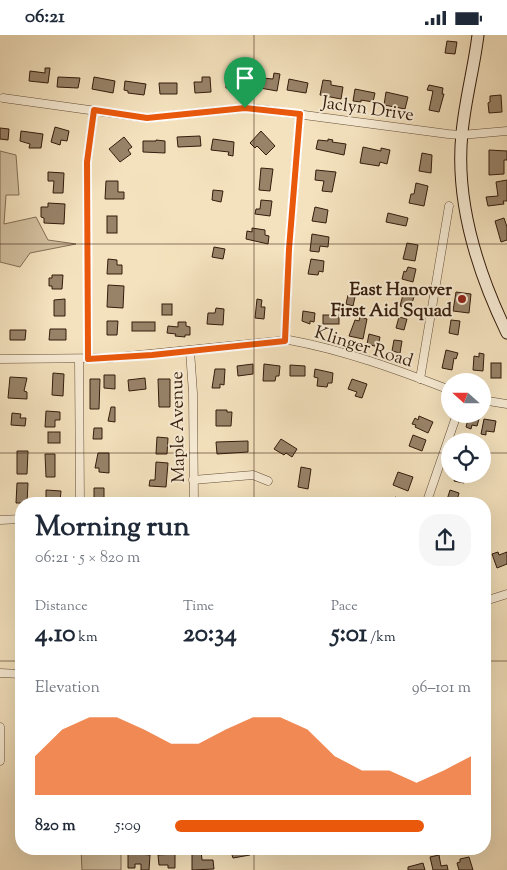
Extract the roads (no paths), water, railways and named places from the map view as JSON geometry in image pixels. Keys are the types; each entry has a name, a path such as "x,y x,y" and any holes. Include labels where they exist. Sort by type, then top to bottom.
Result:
{"main road":[{"path":"478,35 462,135 462,183 470,226 487,288 507,333"}],"street":[{"name":"Jaclyn Drive","path":"3,98 147,118 245,108 462,135 507,131"},
{"path":"88,359 87,162 94,110"},
{"path":"285,341 289,249 300,114"},
{"path":"420,379 449,206"},
{"name":"Klinger Road","path":"0,359 126,357 285,341 311,344 441,387"},
{"name":"Maple Avenue","path":"190,351 193,393 194,497"},
{"path":"79,359 80,497"},
{"path":"491,401 507,404"},
{"path":"428,497 454,423"},
{"path":"193,480 253,475 268,481"},
{"path":"0,520 15,519"},
{"path":"491,599 507,594"},
{"path":"0,673 15,674"},
{"path":"0,727 0,761"}],"place":[{"name":"East Hanover First Aid Squad","path":"462,299"}]}
